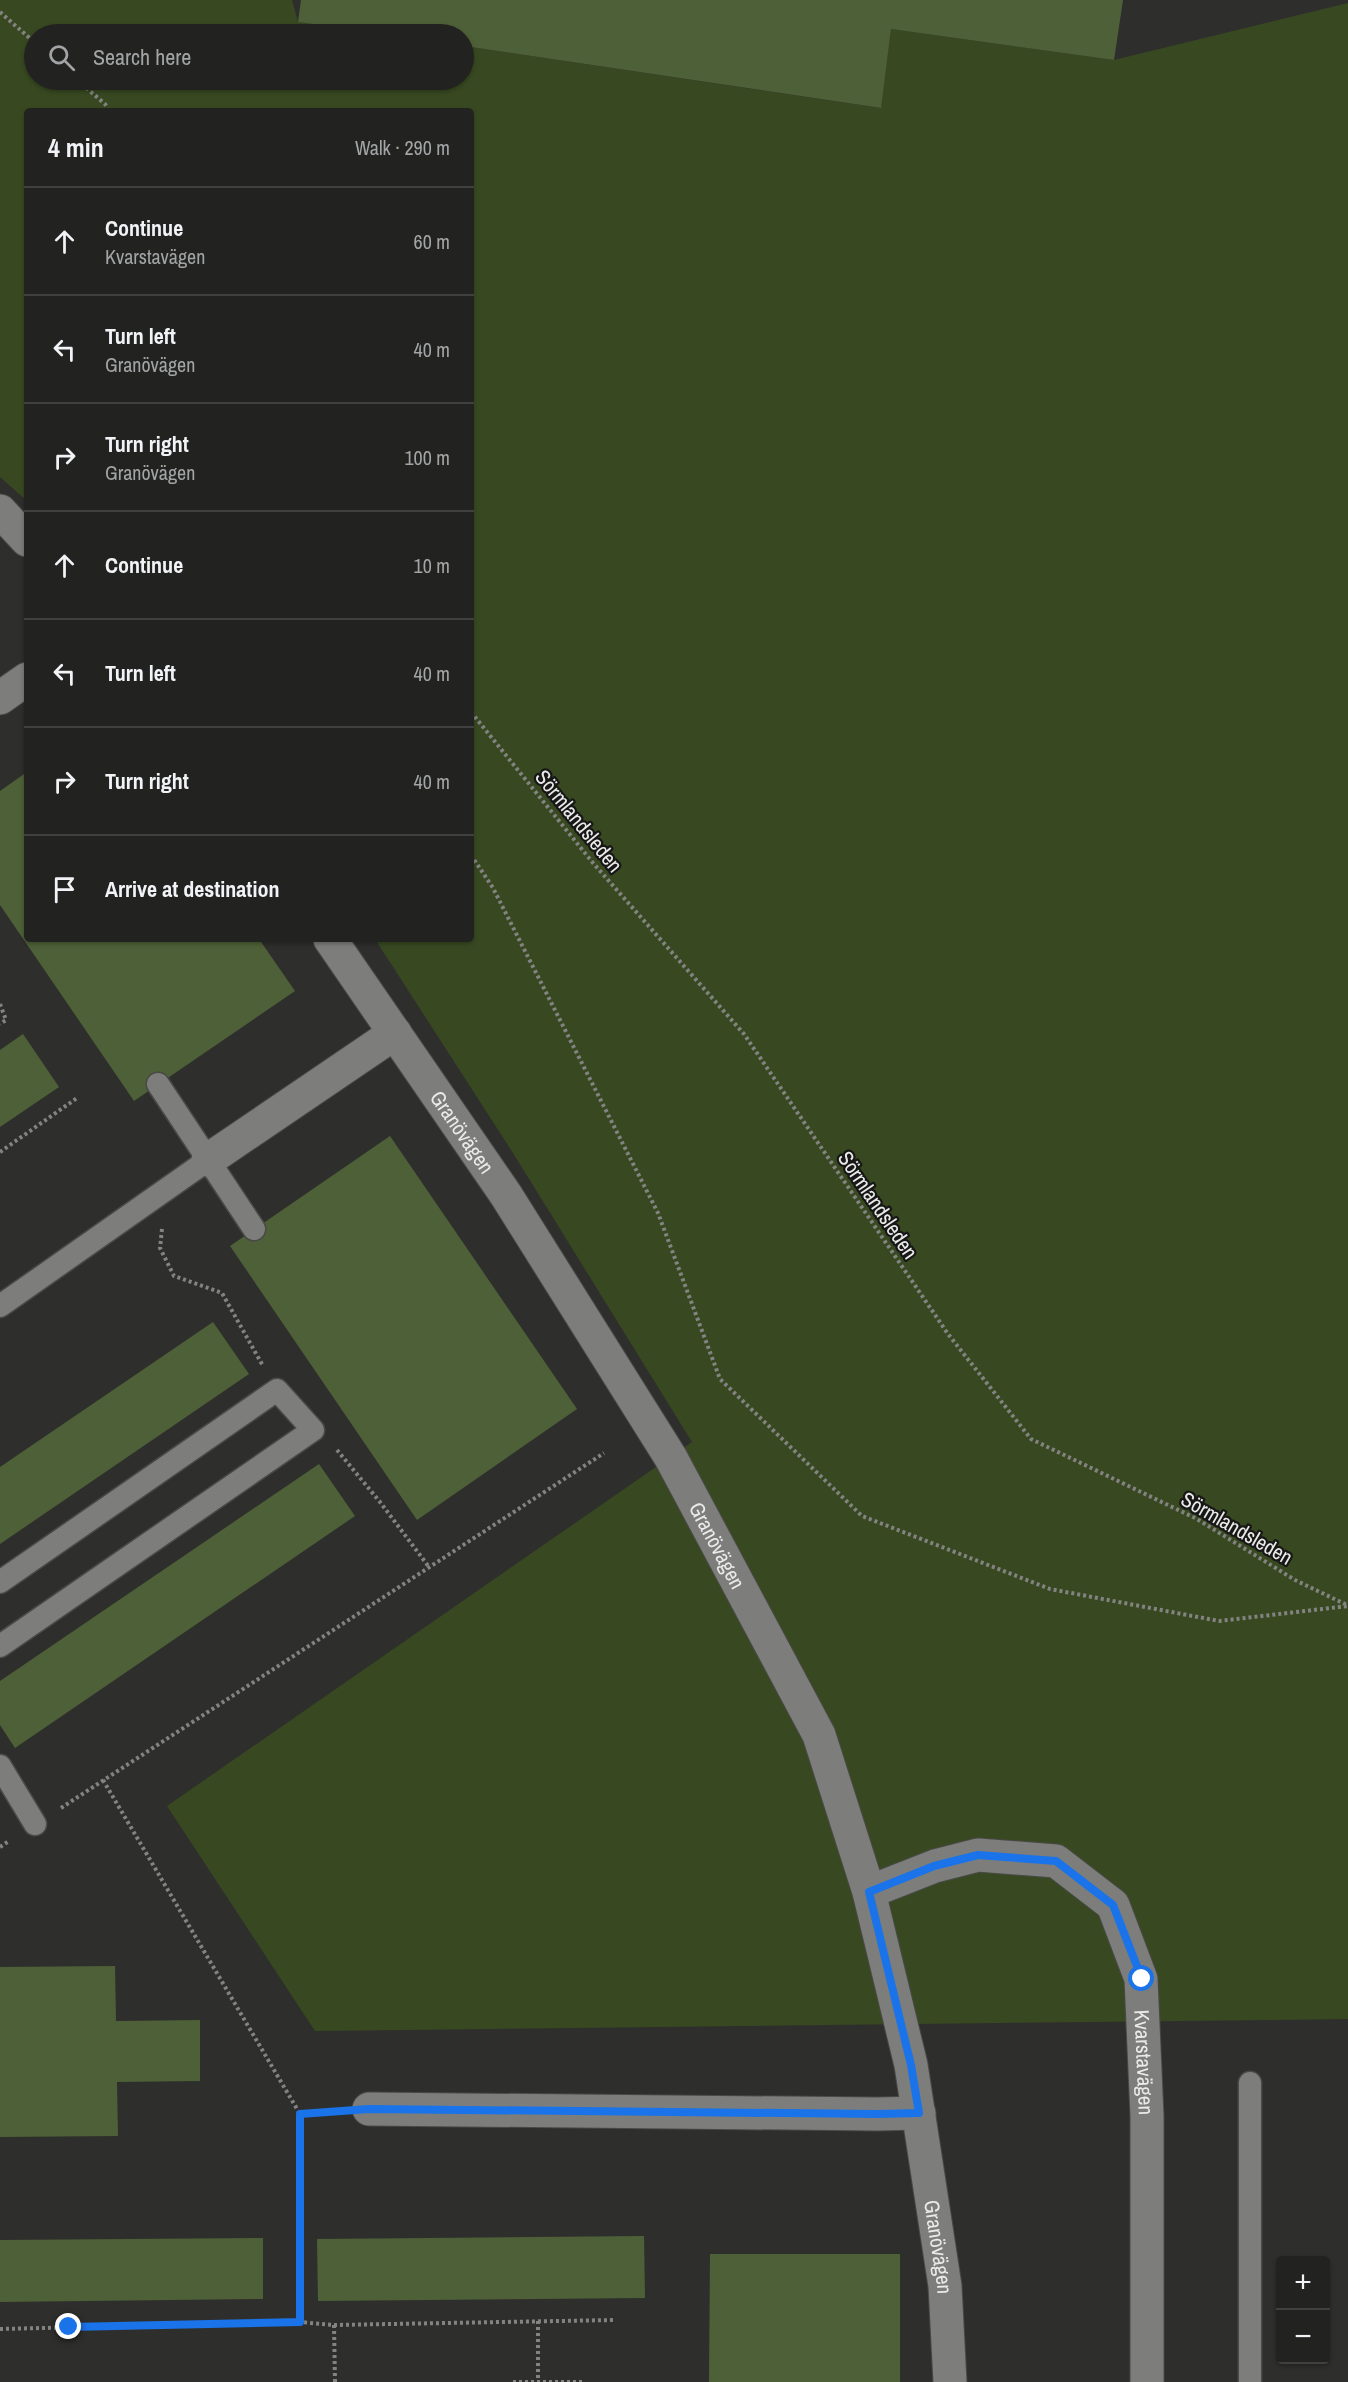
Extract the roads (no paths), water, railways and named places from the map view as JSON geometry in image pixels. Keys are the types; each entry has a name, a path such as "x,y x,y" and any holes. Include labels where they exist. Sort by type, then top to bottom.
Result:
{"street":[{"path":"0,511 24,537"},
{"path":"0,698 24,681"},
{"name":"Granövägen","path":"332,942 506,1195 670,1458 819,1735 869,1892 911,2065 945,2286 950,2382"},
{"path":"208,1160 395,1033"},
{"name":"Kvarstavägen","path":"869,1892 934,1866 978,1855 1056,1861 1113,1905 1142,1979 1147,2116 1147,2382"},
{"path":"369,2109 919,2113"}],"lane":[{"path":"158,1084 254,1229"},
{"path":"0,1306 208,1160"},
{"path":"0,1582 277,1390 313,1431 0,1646"},
{"path":"0,1766 35,1824"},
{"path":"1250,2083 1250,2382"}]}
